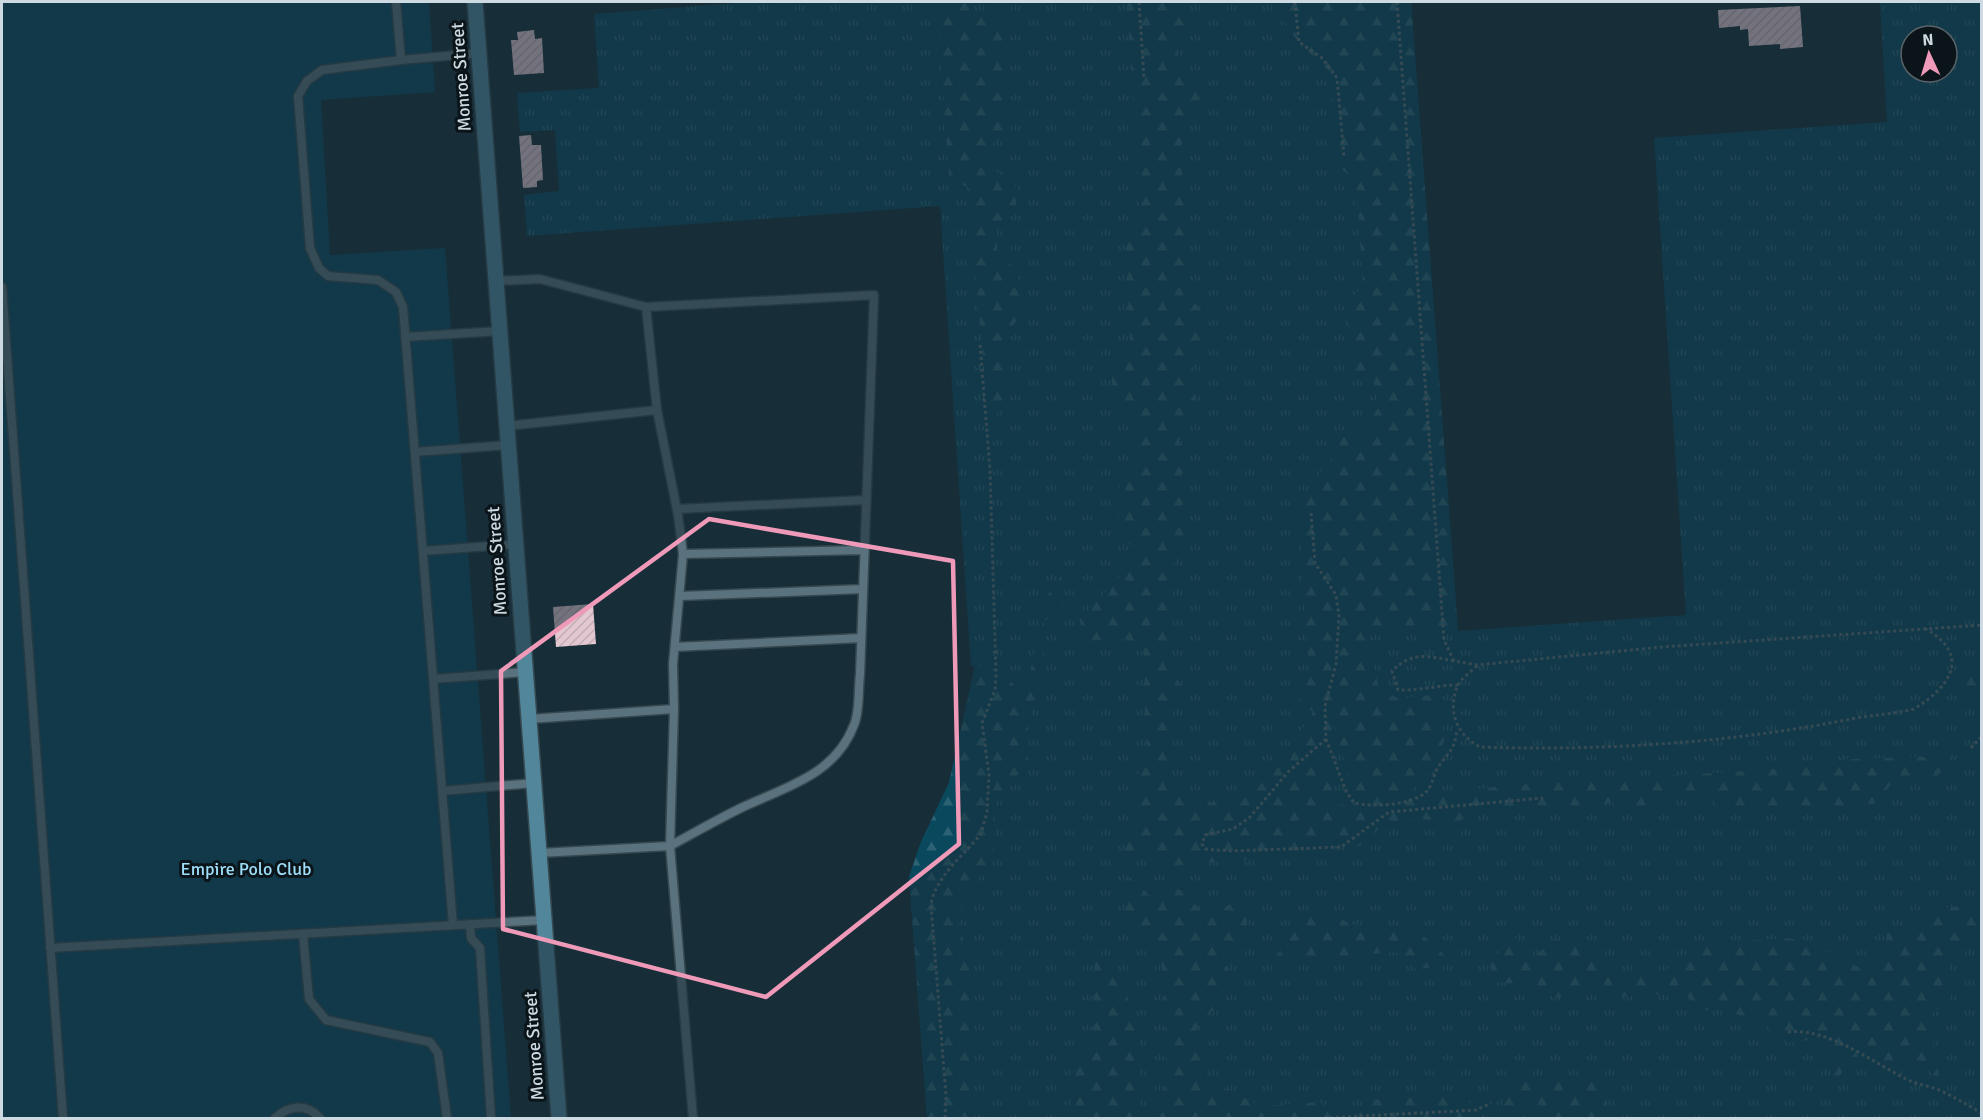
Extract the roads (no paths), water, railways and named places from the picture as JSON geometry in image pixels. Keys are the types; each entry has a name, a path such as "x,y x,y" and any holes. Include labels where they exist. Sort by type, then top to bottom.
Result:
{"main road":[{"name":"Monroe Street","path":"475,2 559,1118"}],"lane":[{"path":"396,2 400,60"},
{"path":"453,925 403,307 396,292 378,280 328,276 319,268 310,248 298,96 307,81 322,70 479,53"},
{"path":"496,281 540,279 646,307 874,295 861,638 855,723 831,758 816,773 797,786 744,807 670,846 539,853"},
{"path":"2,287 63,1119"},
{"path":"646,307 657,410 677,510 683,554 675,647 670,846 693,1119"},
{"path":"405,337 500,331"},
{"path":"507,426 657,410"},
{"path":"415,452 508,445"},
{"path":"677,510 866,500"},
{"path":"423,551 516,544"},
{"path":"683,554 864,550"},
{"path":"681,596 863,588"},
{"path":"675,647 861,638"},
{"path":"433,679 525,672"},
{"path":"529,719 674,709"},
{"path":"442,791 534,783"},
{"path":"50,948 544,920"},
{"path":"470,924 471,938 480,948 491,1119"},
{"path":"303,934 309,999 326,1020 430,1042 438,1053 447,1119"},
{"path":"275,1119 291,1108 301,1107 310,1110 320,1119"},
{"path":"550,1119 559,1118"}],"park label":[{"name":"Empire Polo Club","path":"246,869"}]}
